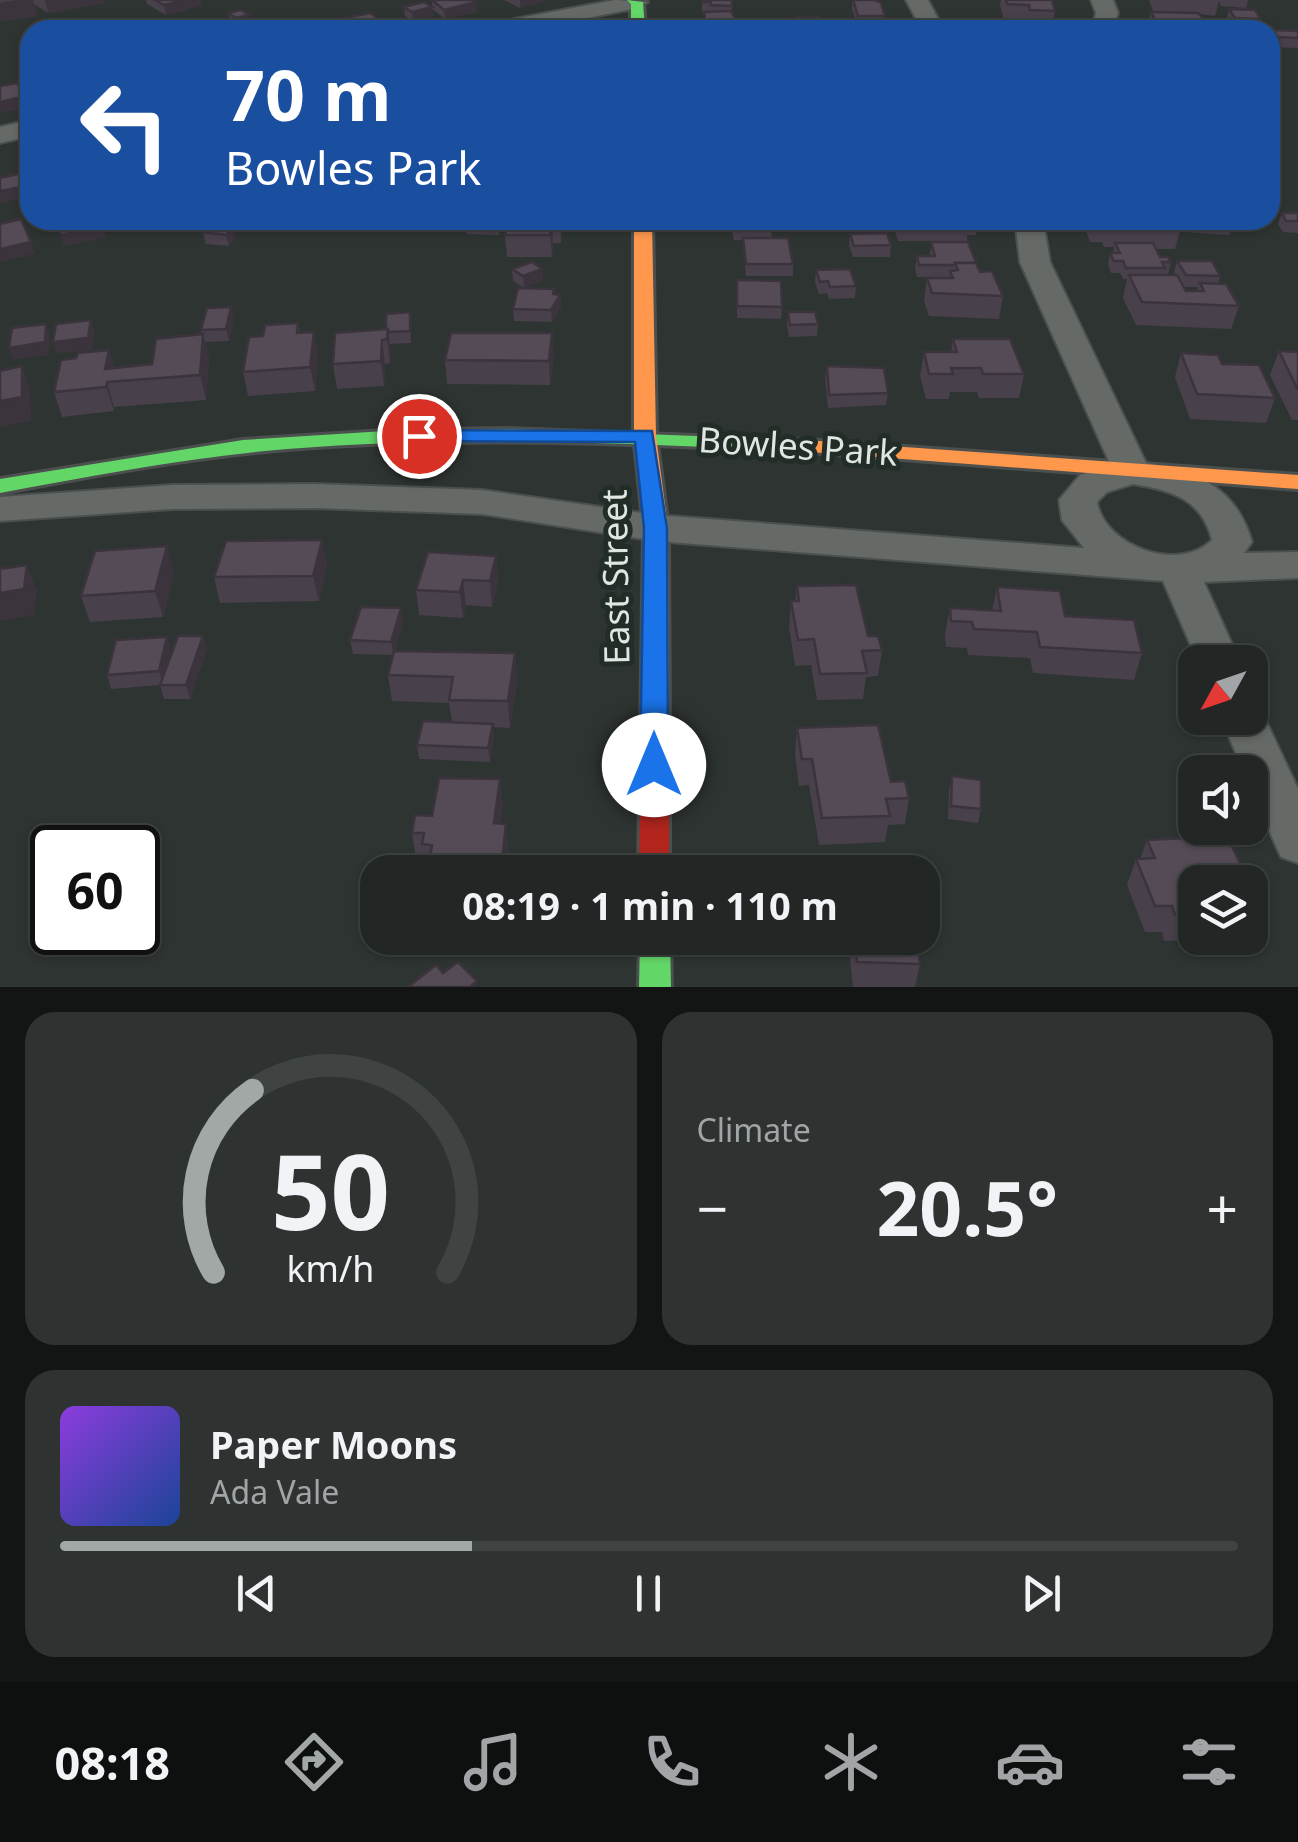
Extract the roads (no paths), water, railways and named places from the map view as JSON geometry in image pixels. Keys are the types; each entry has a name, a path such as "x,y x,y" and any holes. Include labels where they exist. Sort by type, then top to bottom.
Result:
{"street":[{"path":"543,20 635,1"},
{"name":"East Street","path":"643,230 645,436 656,528 654,855"},
{"path":"1030,230 1035,262 1132,472"},
{"name":"Bowles Park","path":"0,486 50,474 242,446 419,436 645,436 1298,482"},
{"path":"1132,472 1170,478 1205,494 1228,517 1232,542 1214,561 1178,569 1147,566 1117,554 1093,538 1080,520 1078,502 1087,486 1106,476 1132,472"},
{"path":"0,509 154,497 352,497 482,502 656,528 1178,569 1298,565"},
{"path":"1178,569 1212,645"},
{"path":"1250,735 1298,843"},
{"path":"655,955 655,987"}]}
